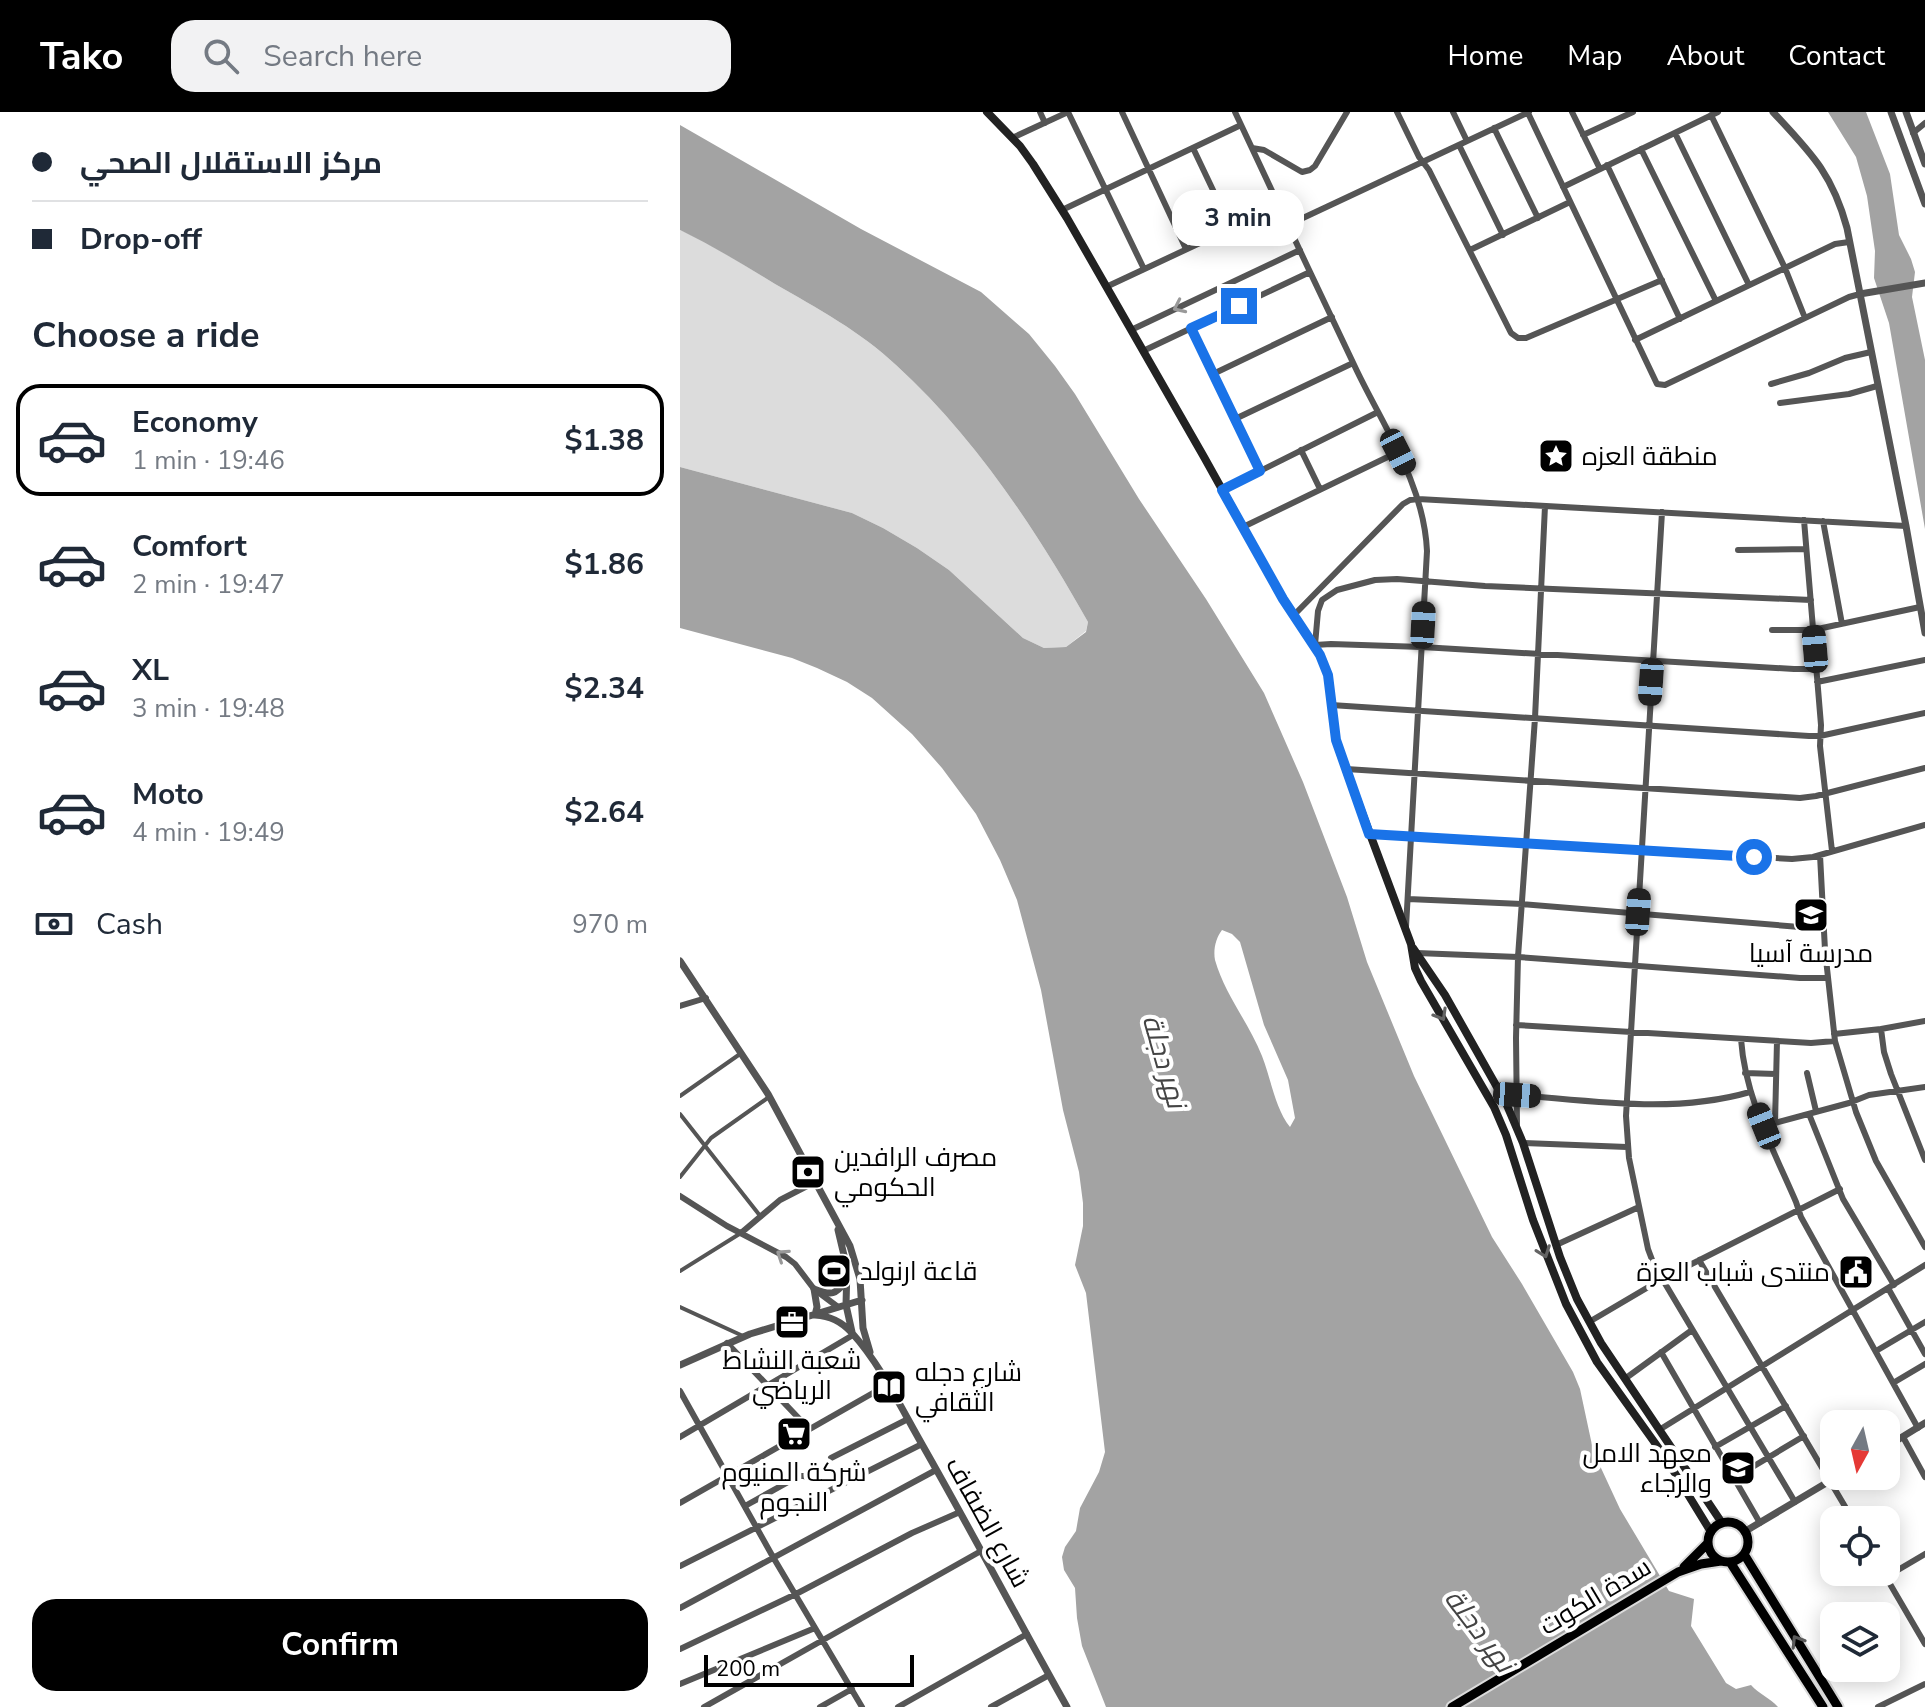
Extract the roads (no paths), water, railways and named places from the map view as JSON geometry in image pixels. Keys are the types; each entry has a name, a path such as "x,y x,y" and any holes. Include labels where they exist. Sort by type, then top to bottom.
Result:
{"main road":[{"path":"987,112 1033,164 1062,210 1283,599 1315,645 1328,675 1336,740 1411,944 1445,995 1506,1103 1523,1143 1556,1245 1589,1322 1722,1523"},
{"path":"1411,944 1415,968 1421,981 1494,1107 1566,1304 1597,1362 1665,1457 1709,1538 1712,1554 1726,1562 1765,1614 1823,1707"},
{"path":"1629,1405 1638,1398"},
{"path":"1680,1571 1722,1523"},
{"path":"1680,1571 1701,1564 1726,1562 1744,1554 1747,1543 1744,1532 1735,1524 1722,1523"},
{"path":"1744,1554 1838,1707"},
{"name":"سدة الكوت","path":"1452,1707 1680,1571"}],"street":[{"path":"1040,112 1045,123"},
{"path":"1012,138 1068,112 1144,269"},
{"path":"1122,112 1186,249"},
{"path":"1235,112 1353,363 1410,476 1426,533 1426,582 1405,930"},
{"path":"1252,148 1264,150 1302,172 1308,171 1315,166 1347,112"},
{"path":"1397,112 1511,333 1518,338 1526,338 1662,280"},
{"path":"1453,112 1467,141"},
{"path":"1505,112 1509,121"},
{"path":"1288,225 1528,112 1659,385 1665,385 1849,297 1925,283"},
{"path":"1572,112 1600,169"},
{"path":"1583,135 1633,112"},
{"path":"1691,112 1696,122"},
{"path":"1773,112 1814,156 1839,200 1925,633"},
{"path":"1891,112 1925,204"},
{"path":"1906,112 1925,164"},
{"path":"1563,187 1714,114 1805,318"},
{"path":"1062,210 1241,125"},
{"path":"1913,133 1924,125"},
{"path":"1494,128 1538,218"},
{"path":"1675,133 1749,285"},
{"path":"1459,145 1503,235"},
{"path":"1193,148 1231,228"},
{"path":"1641,149 1716,301"},
{"path":"1607,165 1680,319"},
{"path":"1470,250 1570,202"},
{"path":"1106,287 1279,206"},
{"path":"1635,340 1835,244 1849,242"},
{"path":"1131,330 1300,250"},
{"path":"1143,351 1310,272"},
{"path":"1213,374 1332,317"},
{"path":"1191,328 1260,471"},
{"path":"1771,384 1871,352"},
{"path":"1235,419 1353,363"},
{"path":"1780,403 1849,394 1877,386"},
{"path":"1222,490 1378,412"},
{"path":"1301,450 1320,489"},
{"path":"1243,527 1398,452"},
{"path":"1294,615 1410,500 1906,526"},
{"path":"1517,1127 1518,957 1535,718 1545,506"},
{"path":"1662,512 1627,1147 1651,1258 1795,1502"},
{"path":"1804,520 1832,851"},
{"path":"1823,521 1842,624"},
{"path":"1738,550 1806,549"},
{"path":"1811,600 1375,580 1331,593 1320,604 1315,645 1422,647 1816,669"},
{"path":"1772,630 1813,630 1920,607"},
{"path":"1817,682 1925,660"},
{"path":"1331,705 1820,736 1925,713"},
{"path":"1346,769 1800,798 1925,768"},
{"path":"1369,834 1792,859 1820,855 1925,825"},
{"path":"1820,855 1827,978 1834,1038 1876,1161 1925,1247"},
{"path":"1408,899 1638,912 1824,929"},
{"path":"1417,953 1827,978"},
{"path":"680,961 769,1097 850,1246 858,1270 863,1328 872,1358"},
{"path":"680,1006 706,998"},
{"path":"1516,1025 1811,1043 1925,1021"},
{"path":"1881,1029 1884,1052 1897,1091 1924,1155"},
{"path":"1741,1039 1750,1092 1804,1223 1893,1383 1921,1426 1900,1439"},
{"path":"1775,1123 1777,1041"},
{"path":"680,1096 742,1052"},
{"path":"1745,1073 1776,1074"},
{"path":"1807,1073 1812,1113 1843,1199 1925,1354"},
{"path":"1764,1126 1869,1095 1925,1087"},
{"path":"1517,1095 1627,1104 1685,1104 1750,1092"},
{"path":"680,1177 705,1144 769,1097"},
{"path":"680,1114 761,1217"},
{"path":"1523,1143 1627,1147"},
{"path":"680,1271 741,1233 780,1200 815,1182"},
{"path":"1589,1322 1662,1279 1840,1189"},
{"path":"680,1196 727,1226 786,1257 814,1289 842,1306"},
{"path":"1556,1245 1639,1207"},
{"path":"837,1224 848,1278 842,1306 853,1335"},
{"path":"1699,1260 1820,1458"},
{"path":"1659,1430 1925,1265"},
{"path":"814,1289 830,1294 837,1292 848,1278"},
{"path":"814,1289 815,1315"},
{"path":"680,1365 743,1336 862,1300"},
{"path":"680,1307 743,1336"},
{"path":"815,1315 829,1316 837,1321 872,1358"},
{"path":"1876,1351 1925,1322"},
{"path":"1626,1378 1692,1330"},
{"path":"680,1437 853,1335"},
{"path":"727,1343 809,1429"},
{"path":"1661,1352 1760,1523"},
{"name":"شارع الضفاف","path":"872,1358 1067,1707"},
{"path":"1893,1383 1925,1364"},
{"path":"680,1503 887,1385"},
{"path":"680,1391 862,1707"},
{"path":"1715,1447 1786,1406"},
{"path":"831,1458 908,1419"},
{"path":"1734,1478 1804,1436"},
{"path":"1903,1437 1925,1477"},
{"path":"680,1566 922,1444"},
{"path":"680,1608 936,1470"},
{"path":"745,1506 799,1476 812,1480"},
{"path":"1744,1532 1820,1487"},
{"path":"680,1649 960,1512"},
{"path":"704,1707 981,1551"},
{"path":"1900,1566 1925,1554"},
{"path":"1892,1586 1925,1644"},
{"path":"680,1684 815,1628"},
{"path":"898,1707 1027,1634"},
{"path":"991,1707 1049,1675"},
{"path":"1878,1707 1925,1684"},
{"path":"820,1707 852,1689"}],"water":[{"path":"1828,112 1866,112 1890,174 1899,235 1915,272 1912,297 1925,360 1925,529 1889,323 1874,278 1875,251 1867,196 1856,157"},
{"name":"نهر دجلة","path":"680,125 861,229 981,292 1029,334 1055,366 1264,693 1303,782 1347,897 1367,962 1414,1076 1492,1237 1573,1372 1580,1389 1592,1445 1620,1509 1669,1591 1694,1599 1691,1626 1726,1683 1736,1689 1751,1685 1778,1707 1106,1707 1082,1646 1075,1588 1064,1570 1062,1557 1076,1531 1080,1508 1099,1472 1105,1452 1086,1293 1075,1265 1083,1226 1083,1203 1041,990 1017,900 976,814 912,734 872,698 847,682 792,658 680,628 680,467 852,513 883,528 949,570 1023,638 1044,648 1066,647 1086,632 1088,622 1002,486 952,422 896,365 838,321 680,230","holes":["1222,930 1240,942 1264,1025 1288,1080 1295,1118 1290,1127 1277,1102 1257,1044 1215,960 1220,933"]}],"place":[{"name":"منطقة العزه","path":"1556,456"},
{"name":"مدرسة آسيا","path":"1811,915"},
{"name":"مصرف الرافدين الحكومي","path":"808,1172"},
{"name":"قاعة ارنولد","path":"834,1271"},
{"name":"منتدى شباب العزة","path":"1856,1272"},
{"name":"شعبة النشاط الرياضي","path":"792,1322"},
{"name":"شارع دجله الثقافي","path":"889,1387"},
{"name":"شركة المنيوم النجوم","path":"794,1434"},
{"name":"معهد الامل والرجاء","path":"1738,1468"}]}
